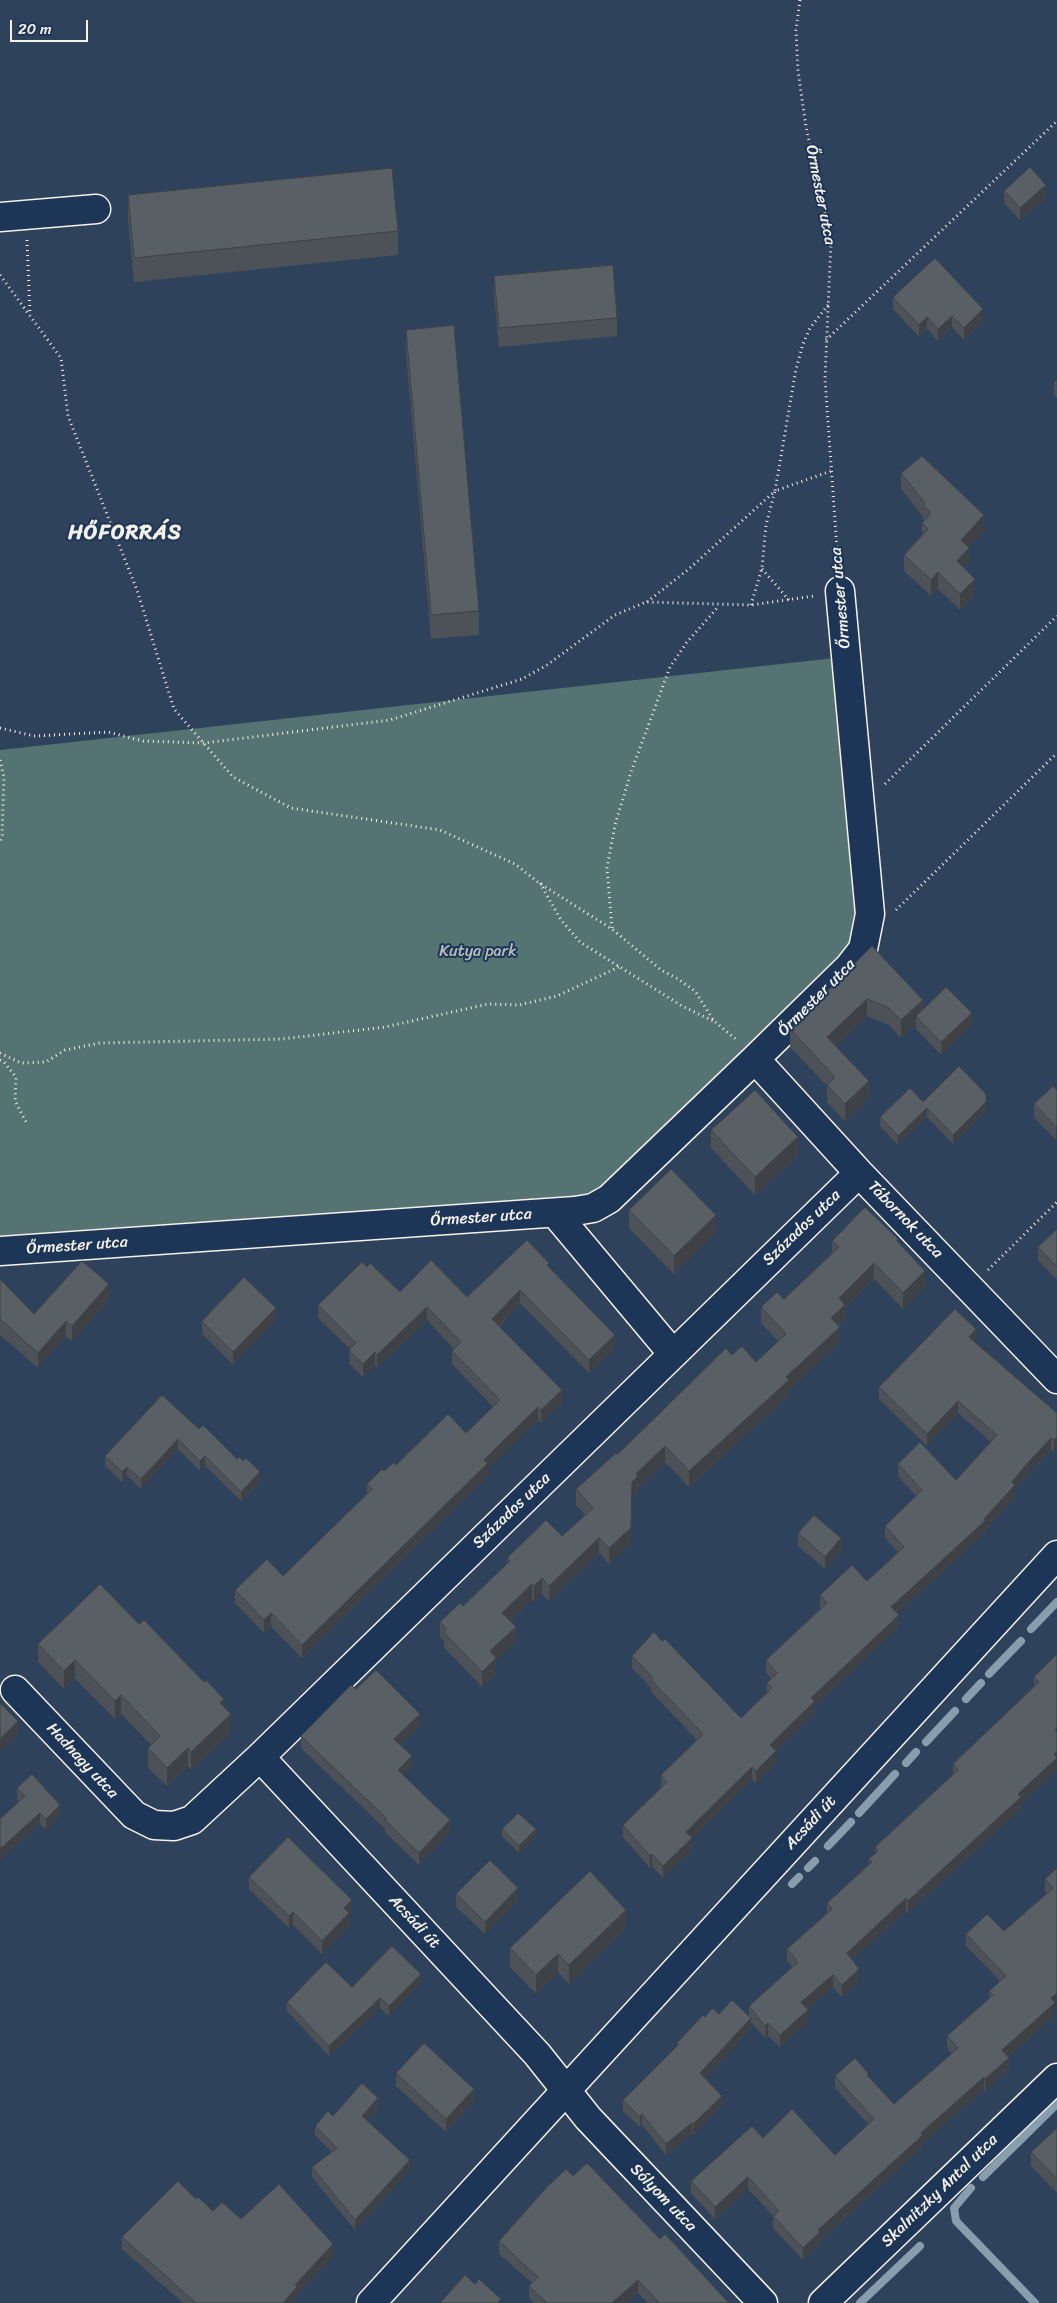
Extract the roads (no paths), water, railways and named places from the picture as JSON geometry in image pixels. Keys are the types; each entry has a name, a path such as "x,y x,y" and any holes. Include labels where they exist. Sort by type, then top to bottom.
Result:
{"street":[{"path":"13,216 96,209"},
{"name":"Őrmester utca","path":"0,1251 555,1213 593,1208 609,1199 857,958 867,938 870,914 840,591"},
{"name":"Tábornok utca","path":"755,1059 859,1173 1057,1379"},
{"name":"Százados utca","path":"154,1825 174,1826 192,1820 260,1757 859,1173"},
{"path":"555,1213 673,1354"},
{"name":"Acsádi út","path":"371,2303 1057,1555"},
{"name":"Hadnagy utca","path":"15,1690 134,1815 154,1825"},
{"name":"Acsádi út","path":"260,1757 537,2054 565,2091"},
{"name":"Skalnitzky Antal utca","path":"823,2303 1057,2078"},
{"name":"Sólyom utca","path":"565,2091 588,2118 763,2303"}],"waterway":[{"path":"1031,1629 1057,1602"},
{"path":"989,1674 1021,1641"},
{"path":"966,1699 981,1683"},
{"path":"926,1742 955,1711"},
{"path":"906,1763 916,1752"},
{"path":"859,1813 895,1774"},
{"path":"828,1846 851,1822"},
{"path":"808,1868 815,1861"},
{"path":"792,1884 799,1877"},
{"path":"983,2177 1057,2104"},
{"path":"971,2188 954,2208 956,2221 1035,2303"},
{"path":"860,2303 920,2246"}],"district":[{"name":"HŐFORRÁS","path":"125,534"}],"park label":[{"name":"Kutya park","path":"478,952"}]}
